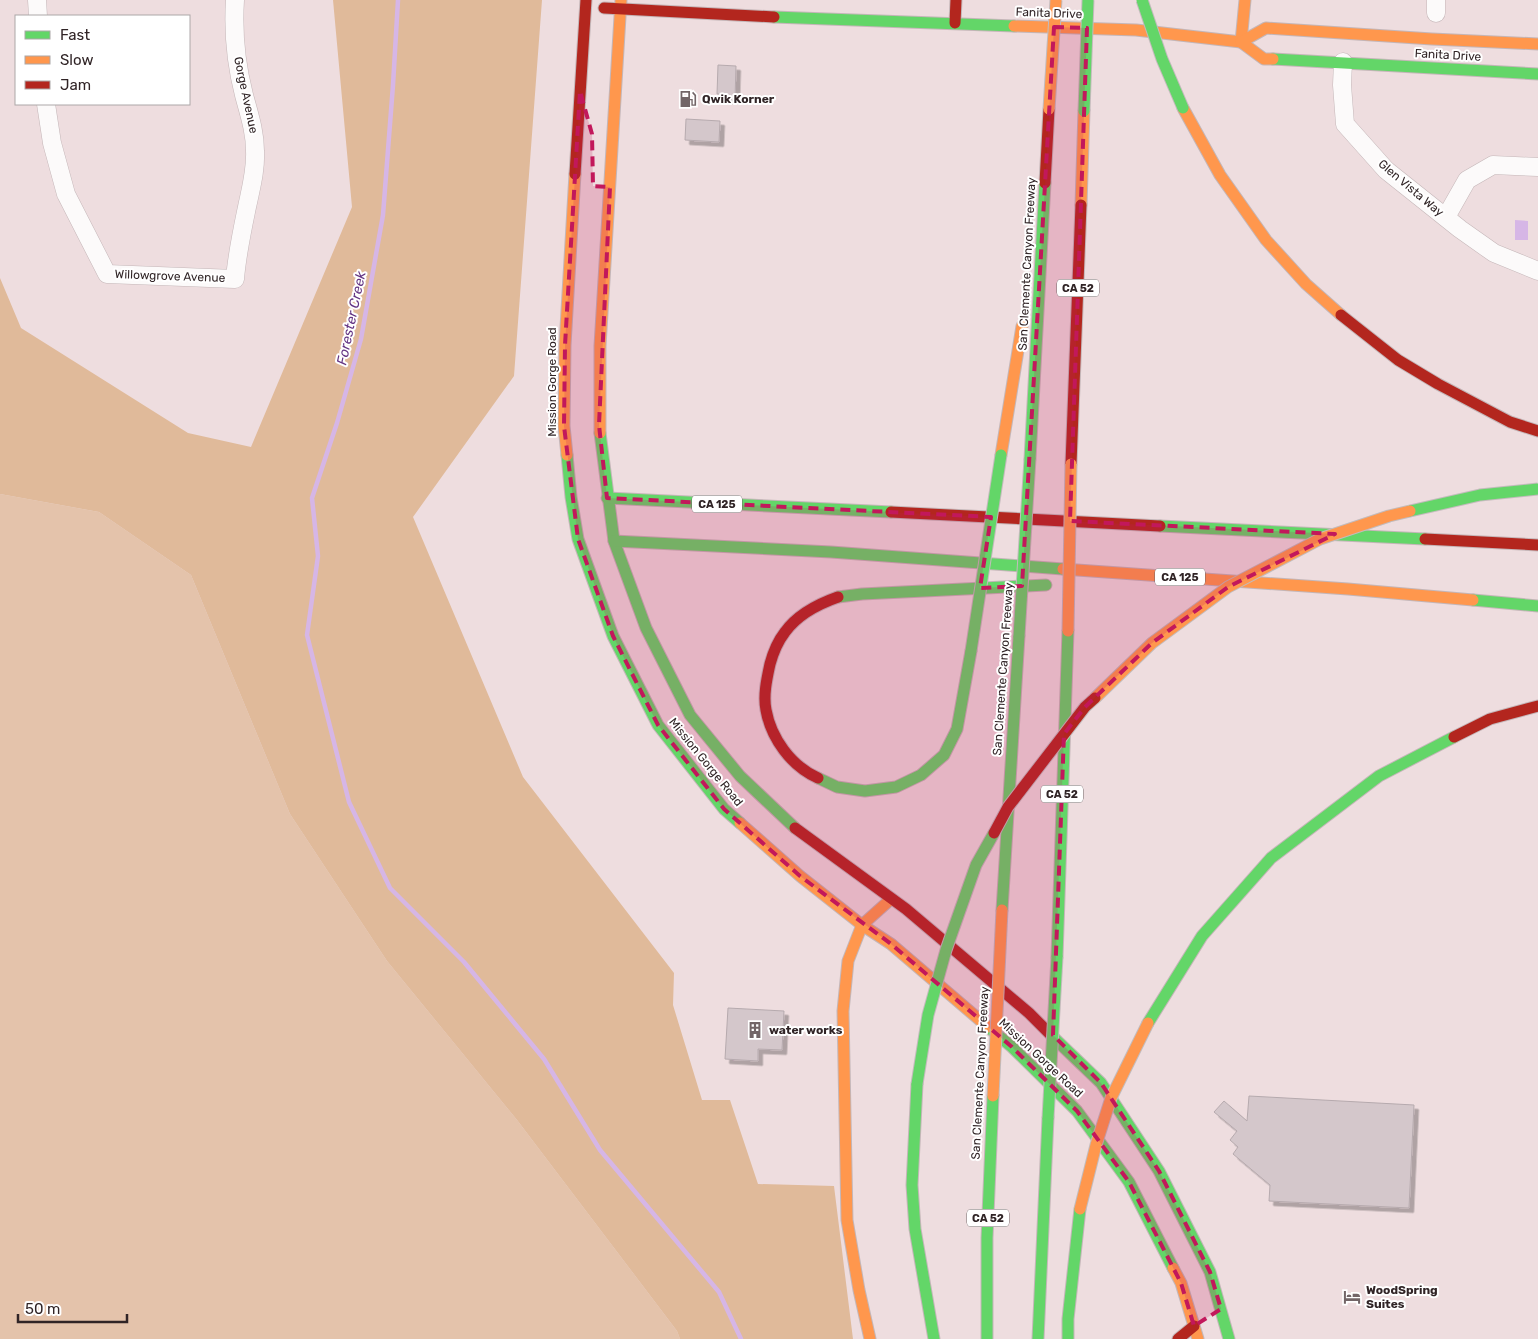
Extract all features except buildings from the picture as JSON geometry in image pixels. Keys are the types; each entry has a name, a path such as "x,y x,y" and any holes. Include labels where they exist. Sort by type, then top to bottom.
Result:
{"main road":[{"path":"955,23 956,0"},
{"name":"San Clemente Canyon Freeway","path":"987,1339 987,1238 992,1096 1056,0"},
{"name":"CA 52","path":"1038,1339 1057,957 1068,631 1071,464 1088,0"},
{"path":"1142,0 1162,59 1183,108 1220,175 1266,240 1306,284 1356,328 1398,360 1438,384 1510,422 1538,431"},
{"path":"1241,42 1245,0"},
{"name":"Fanita Drive","path":"586,4 828,20 1136,30 1241,42 1264,59 1538,74"},
{"name":"Mission Gorge Road","path":"586,4 565,345 564,426 582,539 613,636 658,725 724,809 800,876 862,925 892,944 1012,1047 1077,1111 1129,1182 1201,1322 1198,1339"},
{"name":"Mission Gorge Road","path":"621,5 604,187 599,424 603,498 609,541 646,628 690,715 740,776 798,831 906,909 1037,1020 1101,1083 1159,1171 1210,1272 1229,1339"},
{"name":"Fanita Drive","path":"1241,42 1266,28 1432,40 1538,44"},
{"path":"580,91 589,125"},
{"path":"1028,288 1045,179"},
{"path":"1023,317 1001,455 971,651 957,729 944,754 921,775 896,786 865,791 837,788 809,774 788,755 775,737 766,709 766,681 773,654 784,633 801,615 824,602 841,596 862,594 1077,583"},
{"path":"934,1339 915,1229 912,1185 917,1084 928,1015 946,950 976,865 1008,807 1085,707 1152,643 1228,587 1320,539 1389,516 1480,495 1538,489"},
{"name":"CA 125","path":"603,498 1538,545"},
{"name":"CA 125","path":"609,541 840,552 1348,589 1538,606"},
{"path":"1096,582 1192,578"},
{"path":"1068,1339 1068,1319 1080,1209 1096,1145 1111,1098 1148,1023 1202,936 1271,858 1379,776 1490,719 1538,706"},
{"path":"870,1339 859,1290 847,1220 843,1010 848,961 862,925 891,898"},
{"path":"1178,1339 1221,1309"}],"street":[{"path":"37,0 38,15"},
{"name":"Gorge Avenue","path":"235,0 237,58 244,96 253,123 256,151 253,177 238,249 235,279"},
{"name":"Glen Vista Way","path":"1343,62 1342,85 1345,124 1386,170 1460,229 1494,253 1538,272"},
{"name":"Willowgrove Avenue","path":"46,105 52,143 66,194 107,274 235,279"},
{"path":"1446,217 1467,180 1493,164 1538,166"}],"highlighted area":[{"path":"1054,27 1087,28 1070,521 1335,534 1228,587 1152,643 1085,707 1064,734 1053,1035 1101,1083 1159,1171 1210,1272 1221,1309 1194,1326 1181,1283 1129,1182 1077,1111 1012,1047 891,944 800,876 724,809 658,725 613,636 578,539 564,426 565,345 580,91 592,134 593,186 610,187 599,425 607,498 991,517 980,588 1022,586"}],"shaded area":[{"path":"333,0 542,0 514,376 413,517 523,777 674,973 673,1005 702,1100 730,1100 758,1184 834,1186 853,1339 680,1339 677,1331 517,1120 387,961 290,814 191,575 99,512 0,494 0,278 21,328 188,433 251,447 352,207"},
{"path":"1515,220 1528,221 1528,240 1515,240"},
{"path":"0,494 99,512 191,575 290,814 387,961 517,1120 677,1331 680,1339 0,1339"}],"waterway":[{"name":"Forester Creek","path":"398,0 383,215 361,339 337,423 312,498 318,556 307,635 349,802 390,888 464,962 544,1059 600,1150 719,1292 741,1339"}],"traffic: fast":[{"path":"1084,111 1088,0"},
{"path":"1142,0 1162,59 1183,108"},
{"path":"774,17 1014,26"},
{"path":"1273,59 1538,74"},
{"path":"1030,459 1045,183"},
{"path":"600,433 614,541 646,628 690,715 740,776 795,828"},
{"path":"567,455 578,539 613,636 658,725 724,809 740,823"},
{"path":"971,651 1001,455"},
{"path":"1019,636 1030,459"},
{"path":"1410,511 1480,495 1538,489"},
{"path":"607,498 891,512"},
{"path":"1160,526 1425,539"},
{"path":"614,541 831,552 1063,569"},
{"path":"838,597 862,594 1046,585"},
{"path":"1473,600 1538,606"},
{"path":"1057,957 1068,631"},
{"path":"1002,910 1019,636"},
{"path":"818,778 837,787 865,791 896,787 921,775 944,755 957,729 971,651"},
{"path":"1148,1023 1202,936 1271,858 1379,776 1454,737"},
{"path":"917,1084 928,1015 946,950 976,865 994,833"},
{"path":"1048,1118 1057,957"},
{"path":"988,1027 1012,1047 1077,1111 1129,1182 1173,1268"},
{"path":"1053,1037 1101,1083 1159,1171 1210,1272 1229,1339"},
{"path":"917,1084 912,1185 915,1229 934,1339"},
{"path":"987,1339 987,1238 993,1096"},
{"path":"1038,1339 1048,1118"},
{"path":"1068,1339 1068,1319 1080,1209"}],"traffic: slow":[{"path":"600,433 600,346 621,0"},
{"path":"1049,109 1056,0"},
{"path":"1241,42 1245,0"},
{"path":"1014,26 1136,30 1241,42"},
{"path":"1273,59 1264,59 1241,42 1266,28 1538,44"},
{"path":"1183,108 1220,175 1266,240 1306,284 1341,315"},
{"path":"1081,205 1084,111"},
{"path":"567,455 564,426 565,345 575,174"},
{"path":"1001,455 1022,326"},
{"path":"1068,631 1071,464"},
{"path":"1095,698 1152,643 1228,587 1320,539 1410,511"},
{"path":"1063,569 1348,589 1473,600"},
{"path":"740,823 800,876 862,925 891,944 988,1027"},
{"path":"870,1339 859,1290 847,1220 843,1011 848,961 862,925 891,899"},
{"path":"993,1096 1002,910"},
{"path":"1080,1209 1096,1145 1111,1098 1148,1023"},
{"path":"1173,1268 1181,1283 1198,1339"}],"traffic: jam":[{"path":"575,174 586,0"},
{"path":"955,23 956,0"},
{"path":"604,8 774,17"},
{"path":"1045,183 1049,109"},
{"path":"1071,464 1081,205"},
{"path":"1341,315 1398,360 1438,384 1510,422 1538,431"},
{"path":"891,512 1160,526"},
{"path":"1425,539 1538,545"},
{"path":"818,778 808,773 791,759 772,731 766,710 766,687 770,664 778,643 785,632 809,610 838,597"},
{"path":"994,833 1008,807 1085,707 1095,698"},
{"path":"1454,737 1490,719 1538,706"},
{"path":"795,828 906,909 1029,1013 1053,1037"},
{"path":"1178,1339 1194,1326"}],"place":[{"name":"Qwik Korner","path":"688,99"},
{"name":"water works","path":"755,1030"},
{"name":"WoodSpring Suites","path":"1352,1297"}]}
